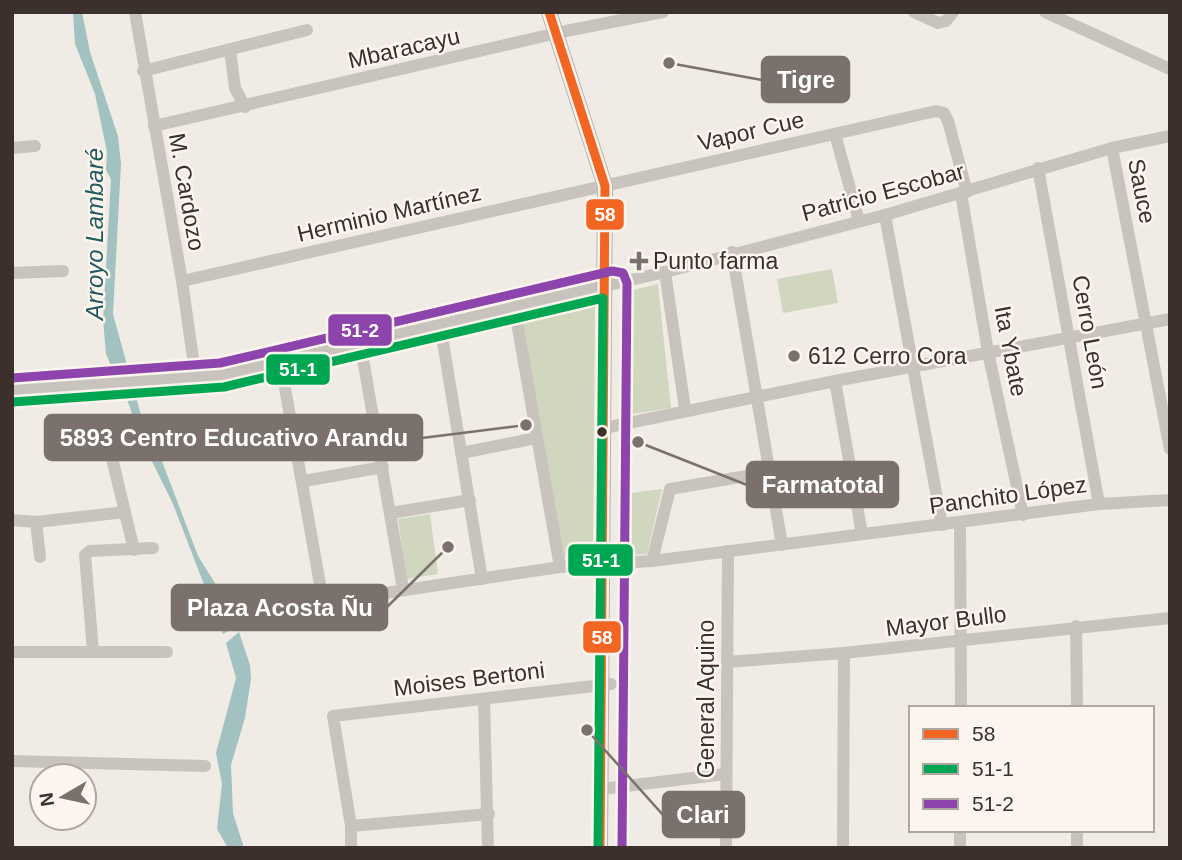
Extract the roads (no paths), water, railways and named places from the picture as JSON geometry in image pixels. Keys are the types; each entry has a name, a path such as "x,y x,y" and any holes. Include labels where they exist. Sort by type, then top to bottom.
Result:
{"main road":[{"path":"549,12 561,32 609,185 606,789 610,848"},
{"path":"560,12 561,32"},
{"path":"600,848 606,789"}],"street":[{"name":"M. Cardozo","path":"135,12 143,71 182,281 196,379"},
{"name":"Mbaracayu","path":"154,126 561,32 663,12"},
{"path":"914,12 933,23 942,23 953,12"},
{"path":"1045,12 1170,69"},
{"path":"143,71 307,30"},
{"path":"230,50 235,88 245,107"},
{"name":"Vapor Cue","path":"609,185 936,111 946,115"},
{"name":"Ita Ybate","path":"946,115 964,192 988,352 1023,515"},
{"path":"835,134 859,220"},
{"name":"Patricio Escobar","path":"12,390 196,379 665,272 732,252 885,215 1112,148 1170,136"},
{"path":"12,148 35,146"},
{"name":"Sauce","path":"1112,148 1170,449"},
{"name":"Cerro León","path":"1038,169 1099,504"},
{"name":"Herminio Martínez","path":"182,281 609,185"},
{"path":"885,215 942,525"},
{"path":"732,252 782,545"},
{"path":"12,273 63,271"},
{"path":"665,272 684,409"},
{"path":"514,306 560,567"},
{"path":"609,426 684,409 1170,319"},
{"path":"440,324 482,579"},
{"path":"360,342 403,589"},
{"path":"280,360 304,481 323,601"},
{"path":"835,381 862,534"},
{"path":"461,453 537,438"},
{"path":"113,458 134,550"},
{"path":"304,481 383,467"},
{"path":"652,561 670,489 770,472"},
{"path":"391,513 470,500"},
{"name":"Panchito López","path":"244,614 560,567 652,561 1099,504 1170,500"},
{"path":"12,520 36,522 125,513"},
{"path":"36,522 40,556"},
{"path":"960,522 961,706"},
{"path":"93,651 85,555 90,551 153,548"},
{"name":"General Aquino","path":"726,848 728,551"},
{"name":"Mayor Bullo","path":"727,662 844,653 1170,618"},
{"path":"1076,626 1077,706"},
{"path":"12,652 167,652"},
{"path":"843,848 844,653"},
{"name":"Moises Bertoni","path":"351,826 332,716 606,684"},
{"path":"484,699 488,848"},
{"path":"12,761 205,766"},
{"path":"606,789 726,774"},
{"path":"351,848 351,826 489,814"}],"water":[{"path":"73,12 82,12 90,52 118,136 121,164 113,314 130,376 116,377 106,354 103,320 111,179 106,170 107,152 95,94 75,44"},
{"path":"135,393 145,431 157,448 198,556 215,583 235,627 223,634 173,504 142,441 125,394"},
{"path":"239,632 250,665 251,679 245,718 231,765 233,813 244,848 228,848 217,829 222,784 216,753 236,678 226,643"}],"place":[{"name":"Tigre","path":"669,63"},
{"name":"Punto farma","path":"639,261"},
{"name":"612 Cerro Cora","path":"794,356"},
{"name":"5893 Centro Educativo Arandu","path":"526,425"},
{"name":"Farmatotal","path":"638,442"},
{"name":"Plaza Acosta Ñu","path":"448,547"},
{"name":"Clari","path":"587,730"}],"water label":[{"name":"Arroyo Lambaré","path":"94,234"}]}
